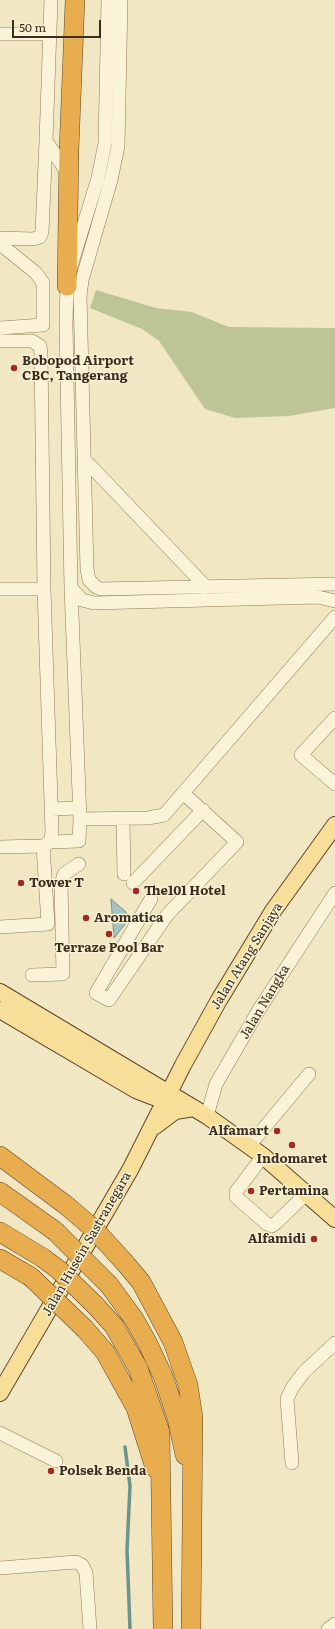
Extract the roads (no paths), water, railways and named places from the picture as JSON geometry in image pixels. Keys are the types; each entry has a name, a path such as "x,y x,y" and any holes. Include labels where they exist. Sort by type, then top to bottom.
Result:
{"highway":[{"path":"67,286 75,0"},
{"path":"0,1156 67,1206 95,1230 141,1282 168,1332 182,1367 193,1417 191,1629"},
{"path":"0,1192 55,1231 109,1285 134,1319 163,1376 177,1418 192,1488"},
{"path":"0,1232 43,1258 59,1270 95,1305 114,1326 138,1368 148,1393 160,1432 163,1629"},
{"path":"0,1259 31,1277 85,1329 105,1352 136,1408 161,1486"}],"main road":[{"name":"Jalan Atang Sanjaya","path":"170,1093 183,1065 219,1000 273,911 335,825"},
{"path":"0,992 136,1090 154,1097 170,1093"},
{"path":"0,1010 66,1039 144,1077 170,1093 263,1156 335,1219"},
{"path":"144,1077 156,1078 164,1076 183,1065"},
{"path":"183,1065 182,1076 184,1090 200,1112"},
{"name":"Jalan Husein Sastranegara","path":"0,1393 130,1170 170,1093"},
{"path":"151,1130 160,1121 176,1111 200,1112"}],"street":[{"path":"0,238 33,239 40,236 42,232 51,0"},
{"path":"0,847 79,841 80,814 71,588 66,324 67,286 70,269 98,178 105,143 108,0"},
{"path":"121,0 118,146 111,180 82,280 79,323 87,575 92,584 101,589 335,584"},
{"path":"0,34 50,34"},
{"path":"46,141 69,175"},
{"path":"0,244 36,273 43,283 43,325"},
{"path":"0,328 79,323"},
{"path":"0,341 32,341 40,346 44,589 51,809 47,844 48,924 0,927"},
{"path":"84,459 206,586"},
{"path":"71,588 82,600 94,603 318,597 335,601"},
{"path":"0,590 44,589"},
{"path":"51,809 80,814 123,818 148,818 164,815 335,618"},
{"path":"335,718 301,755 335,784"},
{"path":"150,899 96,993 109,1000 167,915 237,842 183,793"},
{"path":"123,818 129,879 203,810"},
{"path":"32,975 63,974 61,884 64,874 79,864"},
{"name":"Jalan Nangka","path":"200,1112 260,1008 335,894"},
{"path":"249,1146 309,1074"},
{"path":"263,1156 236,1192 236,1197 267,1224 272,1226 306,1194"},
{"path":"292,1463 287,1399 292,1388 304,1372 335,1342"},
{"path":"6,1436 56,1461"},
{"path":"0,1568 76,1562 82,1565 86,1573 90,1629"},
{"path":"328,1629 335,1624"}],"water":[{"path":"111,899 126,912 126,923 114,938"}],"waterway":[{"path":"125,1447 130,1486 127,1550 130,1629"}],"place":[{"name":"Bobopod Airport CBC, Tangerang","path":"14,368"},
{"name":"Tower T","path":"21,883"},
{"name":"The101 Hotel","path":"136,891"},
{"name":"Aromatica","path":"86,918"},
{"name":"Terraze Pool Bar","path":"109,934"},
{"name":"Alfamart","path":"277,1131"},
{"name":"Indomaret","path":"292,1145"},
{"name":"Pertamina","path":"251,1191"},
{"name":"Alfamidi","path":"314,1239"},
{"name":"Polsek Benda","path":"51,1471"}]}
